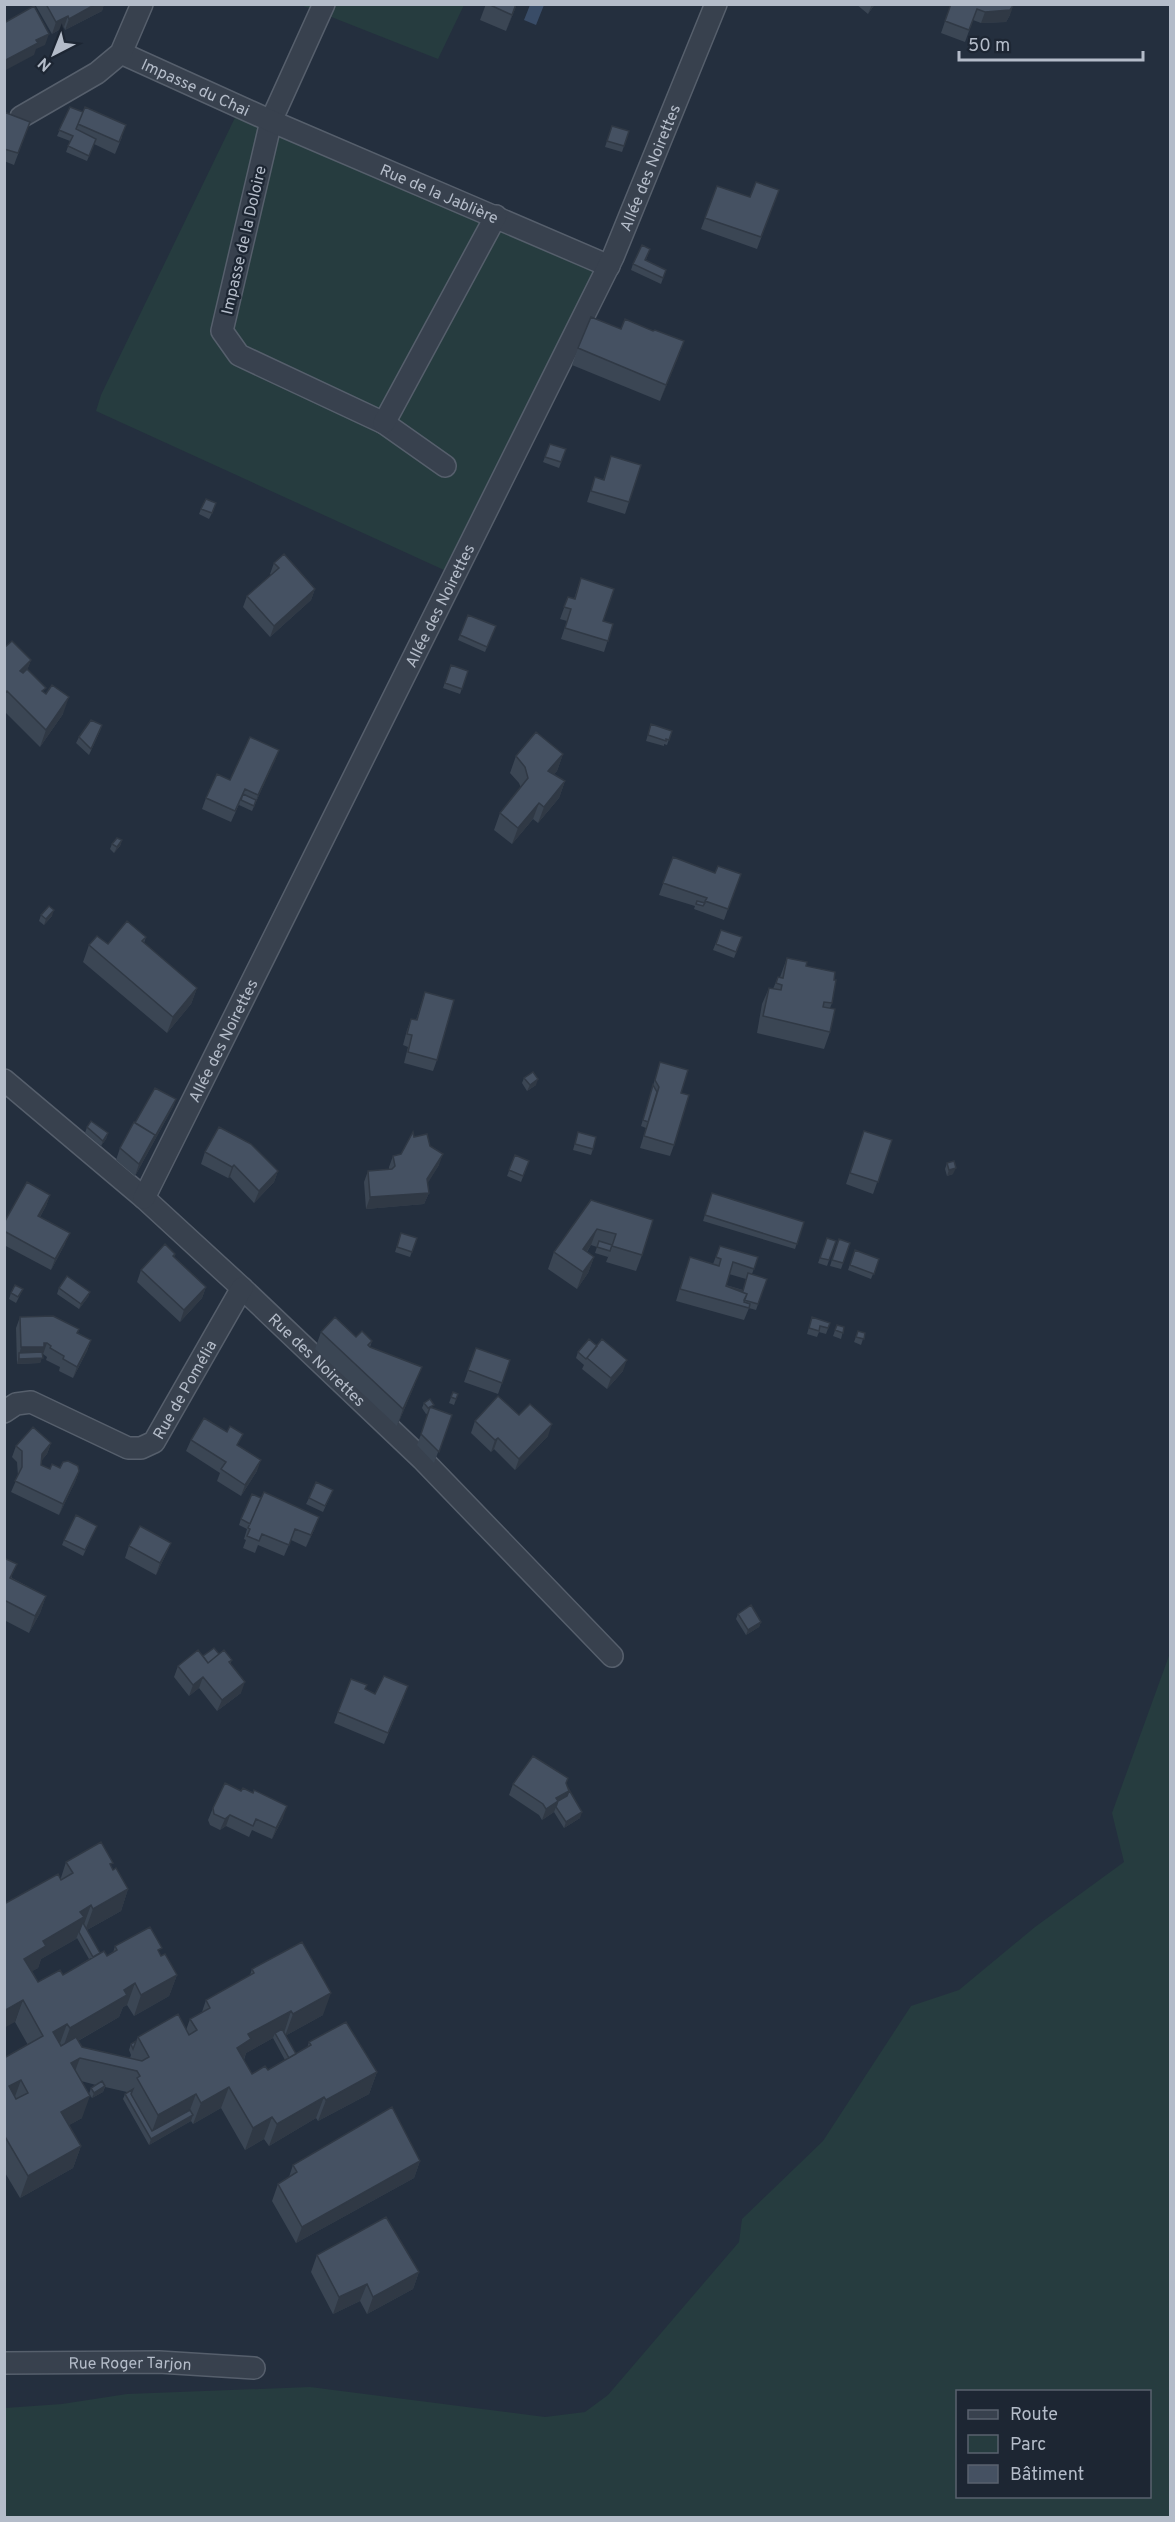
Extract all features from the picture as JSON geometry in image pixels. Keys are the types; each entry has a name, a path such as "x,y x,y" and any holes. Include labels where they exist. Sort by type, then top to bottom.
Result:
{"street":[{"name":"Impasse du Chai","path":"21,117 97,73 121,53 142,4"},
{"name":"Impasse de la Doloire","path":"324,4 271,122 222,331 239,355 384,423 445,466"},
{"name":"Allée des Noirettes","path":"144,1198 609,266 716,4"},
{"name":"Impasse du Chai","path":"121,53 271,122"},
{"name":"Rue de la Jablière","path":"271,122 609,266"},
{"path":"384,423 496,216"},
{"name":"Rue des Noirettes","path":"4,1080 144,1198 242,1288 422,1459 612,1656"},
{"name":"Rue de Pomélia","path":"4,1412 16,1404 31,1402 128,1448 141,1448 154,1442 242,1288"},
{"name":"Rue Roger Tarjon","path":"4,2363 159,2362 254,2368"}],"green space":[{"path":"301,5 464,5 438,59"},
{"path":"245,97 607,253 444,570 96,411 101,395"},
{"path":"1170,1653 1170,2517 5,2517 5,2408 62,2404 127,2394 310,2387 545,2417 585,2412 608,2395 739,2242 742,2219 823,2141 911,2006 959,1990 1035,1927 1124,1862 1112,1813"}],"water":[{"path":"530,5 544,5 536,25 524,20"}],"building":[{"path":"46,4 96,4 69,19 68,16 56,22"},
{"path":"488,4 516,4 512,15"},
{"path":"951,4 1014,4 1010,10 985,12 977,9 969,30 945,21"},
{"path":"34,6 49,34 36,40 38,43 4,61 4,23"},
{"path":"70,107 83,112 76,129 96,139 89,156 68,146 73,136 59,130"},
{"path":"85,107 126,125 119,142 78,124"},
{"path":"4,112 30,122 18,153 4,149"},
{"path":"612,126 629,131 624,146 607,141"},
{"path":"756,182 779,190 761,237 705,218 717,186 750,197"},
{"path":"642,245 650,249 645,260 666,270 663,278 633,264"},
{"path":"591,317 621,329 625,319 684,341 666,385 578,348"},
{"path":"550,444 566,449 561,462 545,457"},
{"path":"611,456 641,465 629,502 591,491 595,477 604,480"},
{"path":"206,499 216,503 212,513 201,509"},
{"path":"284,554 315,589 274,626 247,596 279,568 274,563"},
{"path":"581,578 614,589 603,621 613,624 608,641 565,628 571,609 564,607 568,597 575,599"},
{"path":"468,615 496,626 487,647 460,635"},
{"path":"12,641 31,660 20,671 23,673 27,669 46,688 42,691 46,694 52,685 69,697 46,730 7,691 4,694 4,648"},
{"path":"451,665 468,671 462,689 445,683"},
{"path":"91,720 102,725 91,749 79,737"},
{"path":"651,724 672,731 669,740 648,735"},
{"path":"536,732 563,754 548,771 565,781 544,807 539,803 518,828 500,813 528,778 525,767 516,756"},
{"path":"250,737 279,750 258,795 245,789 235,811 206,798 217,774 230,780"},
{"path":"243,794 256,800 254,806 241,800"},
{"path":"117,838 122,840 117,847 112,844"},
{"path":"673,857 715,873 718,866 741,874 728,909 705,901 707,898 663,883"},
{"path":"697,901 705,903 703,906 696,904"},
{"path":"49,906 54,910 46,919 41,915"},
{"path":"127,921 146,937 142,941 197,988 173,1017 89,945 97,936 108,944"},
{"path":"721,930 742,937 736,952 716,944"},
{"path":"787,958 807,962 806,966 835,972 832,1003 824,1002 823,1007 835,1009 830,1032 763,1016 769,988 781,990 782,985 776,983 778,977 783,978"},
{"path":"425,992 454,1000 437,1060 408,1052 412,1035 407,1034 411,1019 417,1020"},
{"path":"660,1062 688,1070 681,1093 689,1095 674,1145 644,1136 659,1087 655,1080"},
{"path":"533,1072 538,1079 530,1085 524,1078"},
{"path":"653,1085 657,1092 648,1122 643,1120"},
{"path":"155,1088 176,1099 153,1140 155,1135 135,1123"},
{"path":"91,1121 108,1133 103,1141 87,1127"},
{"path":"134,1122 155,1135 139,1164 120,1148"},
{"path":"219,1127 251,1144 278,1171 259,1191 234,1165 232,1167 205,1152"},
{"path":"864,1131 892,1140 878,1182 850,1173"},
{"path":"413,1132 414,1137 427,1134 430,1146 443,1154 427,1179 429,1193 370,1197 368,1171 392,1169 395,1166 393,1156 401,1154"},
{"path":"578,1132 596,1137 593,1149 575,1144"},
{"path":"515,1155 529,1161 523,1176 509,1170"},
{"path":"954,1161 956,1168 949,1170 947,1163"},
{"path":"27,1182 50,1195 38,1216 70,1233 55,1259 4,1231 4,1223"},
{"path":"712,1193 804,1222 797,1244 705,1215"},
{"path":"591,1200 653,1220 642,1255 612,1246 616,1234 597,1229 583,1249 594,1257 583,1272 554,1252"},
{"path":"401,1233 417,1238 412,1252 397,1247"},
{"path":"827,1238 836,1241 829,1260 820,1258"},
{"path":"839,1239 850,1243 843,1263 832,1260"},
{"path":"599,1241 612,1245 610,1251 597,1247"},
{"path":"165,1244 175,1254 173,1256 206,1287 184,1310 141,1270"},
{"path":"720,1246 758,1257 754,1269 733,1262 726,1286 747,1294 744,1302 750,1304 749,1308 680,1289 690,1257 719,1266 721,1259 716,1257"},
{"path":"855,1250 879,1259 874,1274 850,1265"},
{"path":"748,1273 767,1279 758,1304 744,1300 747,1294 726,1286 743,1291"},
{"path":"67,1276 90,1292 81,1304 59,1288"},
{"path":"15,1285 23,1289 18,1297 11,1293"},
{"path":"53,1316 79,1329 77,1333 91,1340 77,1367 63,1359 64,1356 50,1348 51,1346 47,1343 44,1343 44,1347 21,1347 20,1317"},
{"path":"335,1317 356,1337 362,1331 372,1341 368,1345 370,1347 422,1367 403,1409 321,1332"},
{"path":"812,1317 830,1323 828,1328 820,1326 819,1331 809,1328"},
{"path":"837,1325 844,1327 843,1333 835,1330"},
{"path":"858,1331 865,1333 864,1339 856,1337"},
{"path":"589,1339 597,1346 586,1359 578,1352"},
{"path":"602,1339 627,1360 611,1378 587,1358"},
{"path":"476,1348 510,1360 502,1383 468,1370"},
{"path":"42,1352 43,1358 19,1359 19,1353"},
{"path":"453,1392 458,1394 456,1399 451,1397"},
{"path":"498,1396 519,1415 530,1404 552,1424 519,1459 498,1438 495,1440 475,1421"},
{"path":"430,1399 434,1405 428,1408 424,1403"},
{"path":"430,1407 452,1415 439,1452 421,1434"},
{"path":"204,1418 227,1432 230,1426 243,1434 237,1445 261,1460 245,1485 221,1469 226,1462 191,1440"},
{"path":"33,1427 51,1443 42,1454 41,1465 50,1469 52,1464 60,1468 63,1462 68,1461 78,1466 79,1471 63,1504 15,1481 22,1467 22,1451 16,1446"},
{"path":"316,1482 333,1490 325,1506 309,1498"},
{"path":"264,1492 319,1517 311,1535 295,1529 289,1545 262,1534 259,1541 247,1536 250,1529 248,1528"},
{"path":"252,1494 261,1498 250,1524 241,1519"},
{"path":"76,1515 97,1526 85,1550 64,1540"},
{"path":"140,1526 171,1543 160,1563 129,1546"},
{"path":"4,1558 17,1564 10,1578 46,1596 35,1616 4,1600"},
{"path":"751,1605 761,1622 748,1630 738,1614"},
{"path":"214,1648 219,1654 208,1663 203,1656"},
{"path":"198,1650 208,1663 224,1650 232,1660 229,1662 245,1682 222,1700 203,1677 193,1685 178,1666"},
{"path":"384,1676 408,1686 388,1733 338,1712 351,1679 367,1685 365,1689 375,1694"},
{"path":"533,1756 568,1778 566,1783 569,1791 556,1798 558,1801 546,1809 543,1804 513,1784"},
{"path":"225,1783 241,1791 243,1788 253,1793 254,1790 287,1806 276,1828 256,1819 253,1826 230,1815 225,1819 214,1814 213,1808"},
{"path":"568,1788 582,1812 566,1822 556,1807 558,1801 567,1796"},
{"path":"101,1842 113,1863 110,1864 113,1870 116,1868 128,1889 93,1909 91,1905 80,1912 84,1917 43,1941 46,1946 24,1959 38,1982 60,1970 63,1975 104,1951 107,1956 117,1950 115,1946 150,1927 162,1948 158,1950 161,1956 165,1954 177,1975 141,1995 135,1983 124,1990 127,1995 70,2028 67,2024 53,2032 61,2046 76,2037 82,2047 142,2061 149,2057 138,2037 178,2014 189,2035 197,2030 190,2019 210,2008 206,2000 254,1973 252,1969 302,1942 331,1993 293,2014 291,2011 248,2034 251,2039 237,2048 252,2074 265,2066 268,2070 311,2045 309,2042 346,2022 377,2072 326,2100 324,2097 277,2124 272,2117 253,2128 229,2087 201,2103 196,2094 158,2115 137,2078 140,2076 137,2071 80,2058 71,2063 90,2096 61,2112 81,2146 28,2176 4,2135 4,2058 43,2036 23,2000 4,2011 4,1904 58,1874 61,1880 73,1873 66,1862","holes":["21,2080 28,2093 16,2099 9,2086"]},
{"path":"83,1923 100,1953 93,1957 79,1932"},
{"path":"282,2029 296,2054 289,2058 275,2033"},
{"path":"102,2081 105,2086 94,2093 91,2088"},
{"path":"133,2089 131,2094 152,2131 190,2110 193,2115 151,2139 125,2094"},
{"path":"392,2107 420,2161 302,2227 278,2184 297,2172 293,2165"},
{"path":"386,2217 419,2272 373,2297 367,2284 339,2297 317,2255"}]}
